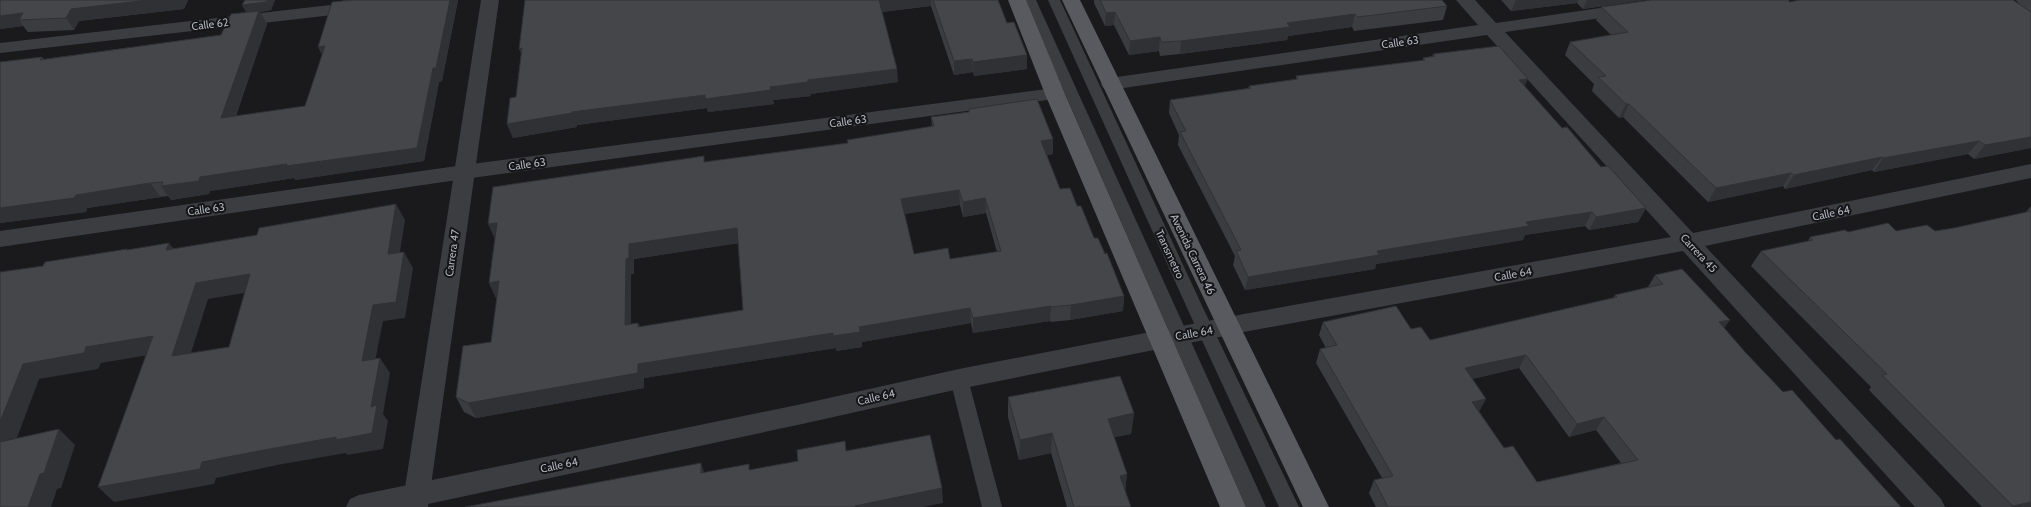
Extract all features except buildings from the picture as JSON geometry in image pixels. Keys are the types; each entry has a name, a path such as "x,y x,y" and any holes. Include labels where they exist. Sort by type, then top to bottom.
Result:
{"main road":[{"path":"1017,0 1055,94 1171,337 1233,507"},
{"name":"Avenida Carrera 46","path":"1071,0 1110,84 1217,329 1316,507"}],"street":[{"name":"Calle 62","path":"0,48 420,0"},
{"name":"Carrera 47","path":"416,501 490,0"},
{"name":"Carrera 45","path":"1465,0 1932,507"},
{"path":"2010,0 2031,13"},
{"path":"2025,0 2031,8"},
{"name":"Calle 63","path":"1110,84 1644,7"},
{"name":"Calle 63","path":"0,239 464,172 1055,94"},
{"name":"Calle 64","path":"359,507 416,501 959,379 1171,337 1688,242 2031,171"}],"lane":[{"path":"1030,0 1171,337 1256,507"},
{"name":"Transmetro","path":"1054,0 1217,329 1289,507"},
{"path":"959,379 992,507"}]}
